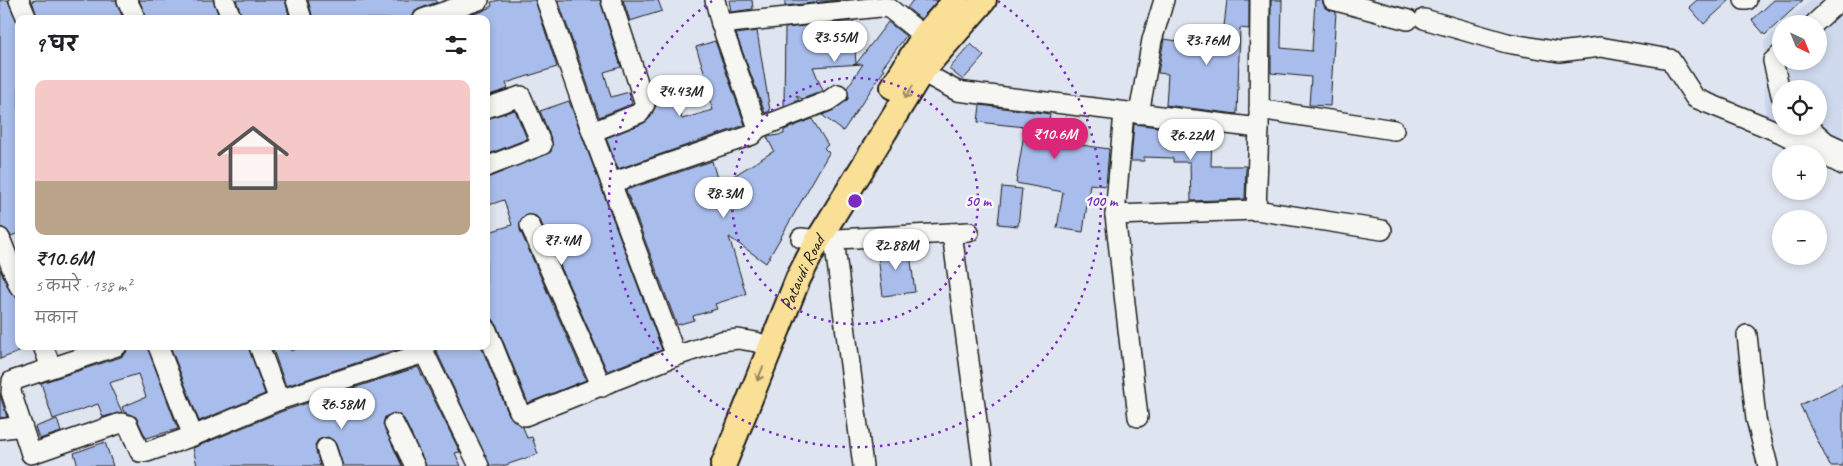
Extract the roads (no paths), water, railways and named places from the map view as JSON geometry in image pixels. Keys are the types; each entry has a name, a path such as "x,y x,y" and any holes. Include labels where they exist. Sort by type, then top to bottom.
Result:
{"main road":[{"path":"706,466 763,345 818,239 809,223 933,43 956,0"},
{"path":"933,43 984,0"},
{"path":"723,466 763,345"}],"street":[{"path":"19,0 25,15"},
{"path":"127,0 134,15"},
{"path":"224,0 230,15"},
{"path":"296,0 301,15"},
{"path":"434,15 478,0"},
{"path":"546,0 592,132 676,356"},
{"path":"592,132 640,112 645,104 611,0"},
{"path":"715,0 721,24 756,124 759,127"},
{"path":"1138,417 1115,215 1132,113 1164,0"},
{"path":"1256,210 1260,0"},
{"path":"1332,0 1355,2 1507,43 1559,52 1600,47 1670,59 1695,98 1781,133 1843,165"},
{"path":"1824,15 1840,0"},
{"path":"721,24 880,7 889,8 933,43"},
{"path":"915,68 957,91 1259,128"},
{"path":"612,183 752,135 759,127 828,101 838,94"},
{"path":"490,107 521,96 542,145 490,166"},
{"path":"1259,109 1394,130"},
{"path":"1818,135 1826,142 1843,150"},
{"path":"1115,215 1256,210 1382,230"},
{"path":"530,225 602,386"},
{"path":"864,466 818,239 961,232 983,466"},
{"path":"0,238 15,276"},
{"path":"1747,335 1756,419 1768,466"},
{"path":"490,337 523,415 528,416 676,356 721,341 738,339 763,345"},
{"path":"45,350 51,367"},
{"path":"104,350 12,381 12,392 31,454 121,423 128,425 142,459"},
{"path":"160,350 193,436"},
{"path":"260,350 279,400"},
{"path":"142,459 147,452 193,436 279,400 422,350 479,466"},
{"path":"394,424 415,466"},
{"path":"0,429 22,426"},
{"path":"326,448 332,466"}]}
